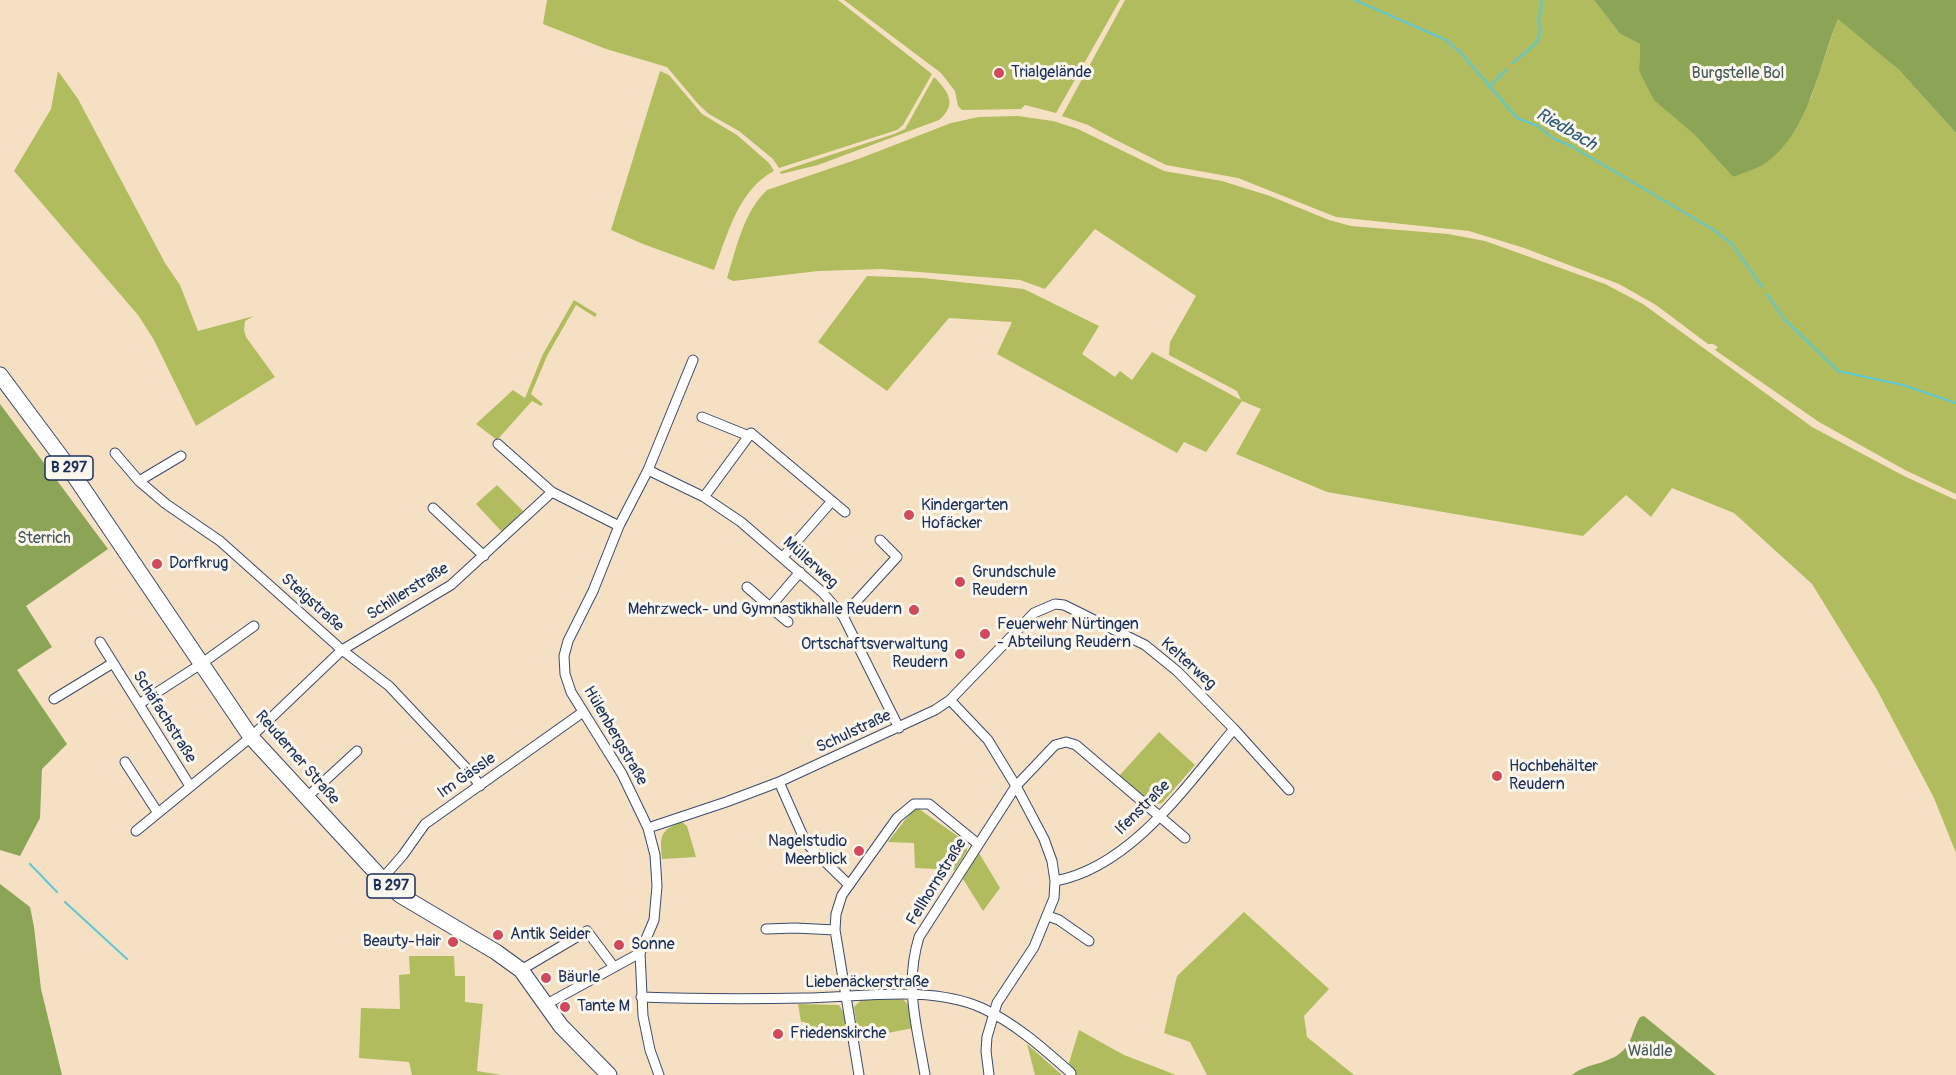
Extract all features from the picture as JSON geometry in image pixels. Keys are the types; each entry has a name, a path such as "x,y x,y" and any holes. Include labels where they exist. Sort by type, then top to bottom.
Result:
{"main road":[{"name":"Reuderner Straße","path":"0,375 67,465 251,737 382,879 400,895 496,952 521,970 561,1026 609,1075"}],"street":[{"name":"Hülenbergstraße","path":"659,1075 650,1050 643,1016 640,952 654,920 657,886 655,855 648,828 622,774 572,692 565,674 564,657 568,641 593,591 619,526 648,470 693,360"},
{"path":"702,417 749,436"},
{"path":"704,497 751,433 845,512"},
{"path":"498,444 552,492 619,526"},
{"name":"Steigstraße","path":"115,453 139,481 166,504 220,541 342,650 389,686 471,773 480,786"},
{"path":"139,481 182,456"},
{"name":"Müllerweg","path":"648,470 704,497 741,522 822,592 843,616 899,728"},
{"name":"Schillerstraße","path":"136,831 251,737 342,650 451,585 552,492"},
{"path":"783,557 832,501"},
{"path":"433,508 484,556"},
{"path":"843,616 897,557 880,540"},
{"path":"770,607 800,572"},
{"path":"747,587 788,622"},
{"name":"Kelterweg","path":"1040,609 1055,604 1064,605 1144,645 1177,671 1289,790"},
{"name":"Schulstraße","path":"648,828 779,782 935,710 950,700 1040,609"},
{"path":"139,704 254,626"},
{"name":"Schäfachstraße","path":"100,642 190,786"},
{"name":"Schäfachstraße","path":"54,699 113,663"},
{"path":"950,700 987,740 1016,786 1044,839 1052,861 1055,881 1054,898 1048,916 1034,946 997,1003 993,1014 986,1051 989,1075"},
{"name":"Im Gässle","path":"382,879 425,824 584,712"},
{"name":"Ifenstraße","path":"1055,881 1101,865 1115,856 1160,816 1234,729"},
{"name":"Fellhornstraße","path":"925,1075 911,980 919,938 1016,786 1055,745 1066,742 1076,745 1160,816"},
{"path":"306,798 357,751"},
{"path":"125,762 158,813"},
{"path":"779,782 806,843 848,884"},
{"path":"859,1075 835,930 836,914 848,884 897,818 914,804 929,804 978,844"},
{"path":"1160,816 1185,838"},
{"path":"1048,916 1059,920 1089,941"},
{"path":"766,929 835,930"},
{"path":"521,970 587,931 614,967"},
{"path":"545,1005 640,952"},
{"name":"Liebenäckerstraße","path":"641,997 732,1000 912,994 961,1001 993,1014 1043,1048 1071,1072"}],"green space":[{"path":"547,0 838,0 932,74 903,125 897,130 779,168 773,159 739,131 709,114 699,105 667,67 606,49 543,24"},
{"path":"844,0 1120,0 1056,113 1025,105 1021,109 962,110 958,106 955,91 941,73"},
{"path":"1125,0 1594,0 1620,34 1640,44 1639,72 1733,177 1811,98 1838,18 1898,69 1956,133 1956,494 1905,470 1819,422 1715,350 1718,347 1708,344 1656,305 1619,284 1524,248 1469,231 1336,217 1238,178 1166,165 1088,125 1062,116"},
{"name":"Burgstelle Bol","path":"1594,0 1956,0 1956,133 1898,69 1838,19 1811,96 1793,134 1767,162 1733,177 1695,135 1654,100 1639,71 1640,44 1620,34"},
{"path":"58,71 78,99 165,263 180,285 198,331 254,316 245,321 246,337 275,377 196,426 154,340 138,315 14,171 51,109"},
{"path":"660,71 669,75 702,114 737,135 769,163 774,171 751,189 743,201 714,270 611,230"},
{"path":"934,77 949,98 948,108 939,120 818,165 781,174 780,172 785,170 905,129"},
{"path":"1018,116 1053,121 1078,129 1164,171 1222,181 1270,196 1329,220 1351,226 1448,234 1485,241 1605,284 1643,304 1812,427 1904,476 1956,500 1956,853 1934,798 1876,688 1812,584 1734,513 1672,488 1651,517 1626,495 1583,536 1327,492 1236,454 1261,409 1242,401 1206,452 1184,442 1177,453 997,354 1012,322 949,318 887,391 818,342 867,276 923,278 1024,289 1099,326 1082,354 1115,377 1120,371 1132,380 1152,352 1241,400 1237,391 1169,355 1170,342 1196,296 1095,229 1045,289 1020,280 881,269 818,271 733,281 727,278 746,220 767,190 861,158 951,123 979,117"},
{"path":"574,300 597,314 595,317 576,305 547,356 531,394 543,404 541,406 532,401 497,440 476,424 513,390 525,398 543,354"},
{"name":"Sterrich","path":"0,404 108,549 26,606 52,647 17,670 67,744 42,769 40,818 20,856 0,850"},
{"path":"497,485 523,511 502,532 476,504"},
{"path":"1159,732 1195,765 1162,803 1152,805 1119,776"},
{"path":"915,809 919,809 966,842 967,851 955,870 915,868 914,843 888,842"},
{"path":"682,822 687,826 696,857 662,859 661,840 665,831"},
{"path":"979,853 1000,888 983,911 963,879"},
{"path":"0,884 30,907 41,989 62,1075 0,1075"},
{"path":"1244,912 1329,989 1304,1016 1307,1037 1354,1075 1207,1075 1190,1042 1164,1033 1177,976"},
{"path":"409,956 454,956 455,976 465,976 465,1002 483,1004 477,1071 501,1075 412,1075 409,1062 359,1058 361,1008 400,1009 399,975 410,974"},
{"path":"903,999 909,1006 913,1028 888,1033 887,1029 878,1030 859,1040 854,1007 861,1000"},
{"path":"798,1004 839,1005 843,1012 847,1032 808,1037 805,1022 801,1022"},
{"name":"Wäldle","path":"1644,1016 1716,1075 1572,1075 1621,1053 1640,1017"},
{"path":"1079,1030 1124,1055 1176,1075 1075,1075 1069,1063"},
{"path":"1027,1044 1062,1075 1035,1075"}],"waterway":[{"name":"Riedbach","path":"1355,0 1446,40 1461,53 1517,118 1538,126 1553,138 1573,147 1714,230 1732,244 1762,287"},
{"path":"1513,63 1538,41 1542,4 1540,0"},
{"path":"1490,86 1507,69"},
{"name":"Riedbach","path":"1767,294 1784,319 1838,371 1903,385 1956,403"},
{"path":"30,864 57,892"},
{"path":"65,902 127,959"}],"place":[{"name":"Trialgelände","path":"999,73"},
{"name":"Kindergarten Hofäcker","path":"909,515"},
{"name":"Dorfkrug","path":"157,564"},
{"name":"Grundschule Reudern","path":"960,582"},
{"name":"Mehrzweck- und Gymnastikhalle Reudern","path":"914,610"},
{"name":"Feuerwehr Nürtingen - Abteilung Reudern","path":"985,634"},
{"name":"Ortschaftsverwaltung Reudern","path":"960,654"},
{"name":"Hochbehälter Reudern","path":"1497,776"},
{"name":"Nagelstudio Meerblick","path":"859,851"},
{"name":"Antik Seider","path":"498,935"},
{"name":"Beauty-Hair","path":"453,942"},
{"name":"Sonne","path":"619,945"},
{"name":"Bäurle","path":"546,978"},
{"name":"Tante M","path":"565,1007"},
{"name":"Friedenskirche","path":"778,1034"}]}
